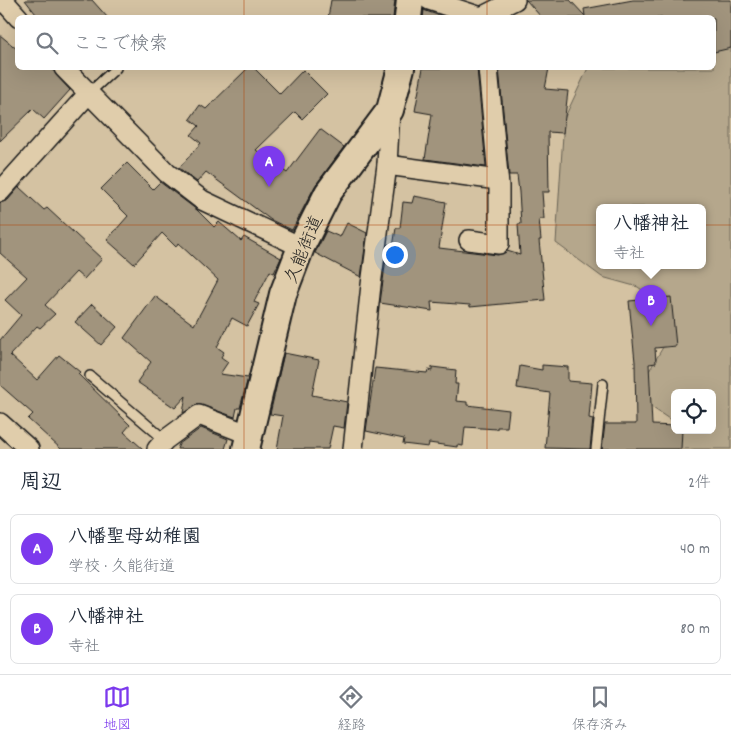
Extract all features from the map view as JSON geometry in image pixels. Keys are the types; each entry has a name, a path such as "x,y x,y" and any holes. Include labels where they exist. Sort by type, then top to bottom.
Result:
{"main road":[{"path":"408,15 410,0"},
{"name":"久能街道","path":"248,442 283,294 301,247 328,193 390,110 400,70"}],"street":[{"path":"3,0 16,15"},
{"path":"429,0 477,15"},
{"path":"487,15 515,0"},
{"path":"66,70 167,173 202,200 301,247"},
{"path":"469,240 499,244 498,180 488,70"},
{"path":"0,192 88,94"},
{"path":"352,449 368,304 387,165 390,110"},
{"path":"387,165 498,180"},
{"path":"161,444 199,415 248,442"},
{"path":"0,423 20,446"}],"lane":[{"path":"88,94 114,70"},
{"path":"90,376 161,444"},
{"path":"596,449 603,384"}],"shaded area":[{"path":"731,6 731,449 677,449 676,434 716,434 716,389 671,389 671,420 647,404 648,373 670,335 670,311 638,287 602,277 556,243 564,119 587,70 716,70 716,17"}],"building":[{"path":"25,0 92,0 105,15 37,15"},
{"path":"331,0 395,0 393,15 328,15"},
{"path":"526,0 570,0 584,15 539,15"},
{"path":"633,0 731,0 731,48 716,52 716,15 585,15 584,9"},
{"path":"424,10 437,15 423,15"},
{"path":"0,35 15,48 15,70 54,70 70,90 44,119 33,109 0,141"},
{"path":"246,70 256,70 280,94 303,70 327,94 302,119 295,112 256,150 287,173 320,129 344,147 315,186 292,230 271,220 206,172 197,182 179,168 201,143 191,135 199,126 190,119 200,105 206,109"},
{"path":"423,70 477,70 486,167 425,159 432,114 415,111"},
{"path":"499,70 549,70 545,89 568,91 563,133 548,132 549,192 542,192 544,219 539,219 541,240 539,240 545,300 470,307 470,305 431,302 432,311 380,303 388,244 393,247 396,228 400,228 403,202 412,203 414,196 446,202 439,248 498,255 507,251 520,255 518,224 521,224 517,175 509,175"},
{"path":"127,163 153,189 160,182 197,210 214,227 219,222 241,241 244,237 281,258 274,273 270,271 254,302 259,304 247,326 232,318 217,347 224,352 221,357 228,362 220,374 248,378 240,408 237,408 235,417 198,404 183,413 186,396 175,408 137,382 151,362 124,338 155,296 194,325 218,280 178,243 176,247 162,233 134,264 107,240 128,216 101,189"},
{"path":"19,187 44,210 47,208 102,259 84,279 76,272 45,305 55,314 40,328 37,326 10,355 37,380 59,355 80,372 78,374 130,425 124,432 143,449 61,449 28,419 33,414 0,385 0,340 21,315 5,300 27,277 0,253 0,203 8,200"},
{"path":"347,223 367,233 361,277 315,253 326,231 340,237"},
{"path":"671,297 676,346 655,348 656,363 649,364 652,425 671,426 671,434 682,434 681,449 602,449 605,424 636,424 635,362 629,301"},
{"path":"92,304 117,327 101,345 75,322"},
{"path":"284,353 319,360 312,395 347,402 344,428 333,426 328,449 277,449 283,416 270,414"},
{"path":"542,365 568,367 568,381 592,383 589,418 593,419 590,449 545,448 550,393 517,388 520,366 542,370"},
{"path":"432,367 456,370 455,384 458,384 456,401 467,402 467,405 509,410 507,427 497,427 497,429 465,427 463,446 457,445 457,447 429,443 428,447 403,444 404,439 366,431 375,368 427,373 428,370 432,371"},
{"path":"201,428 228,439 225,449 177,449 179,444"}],"place":[{"name":"八幡聖母幼稚園","path":"269,187"},
{"name":"八幡神社","path":"651,326"}]}
